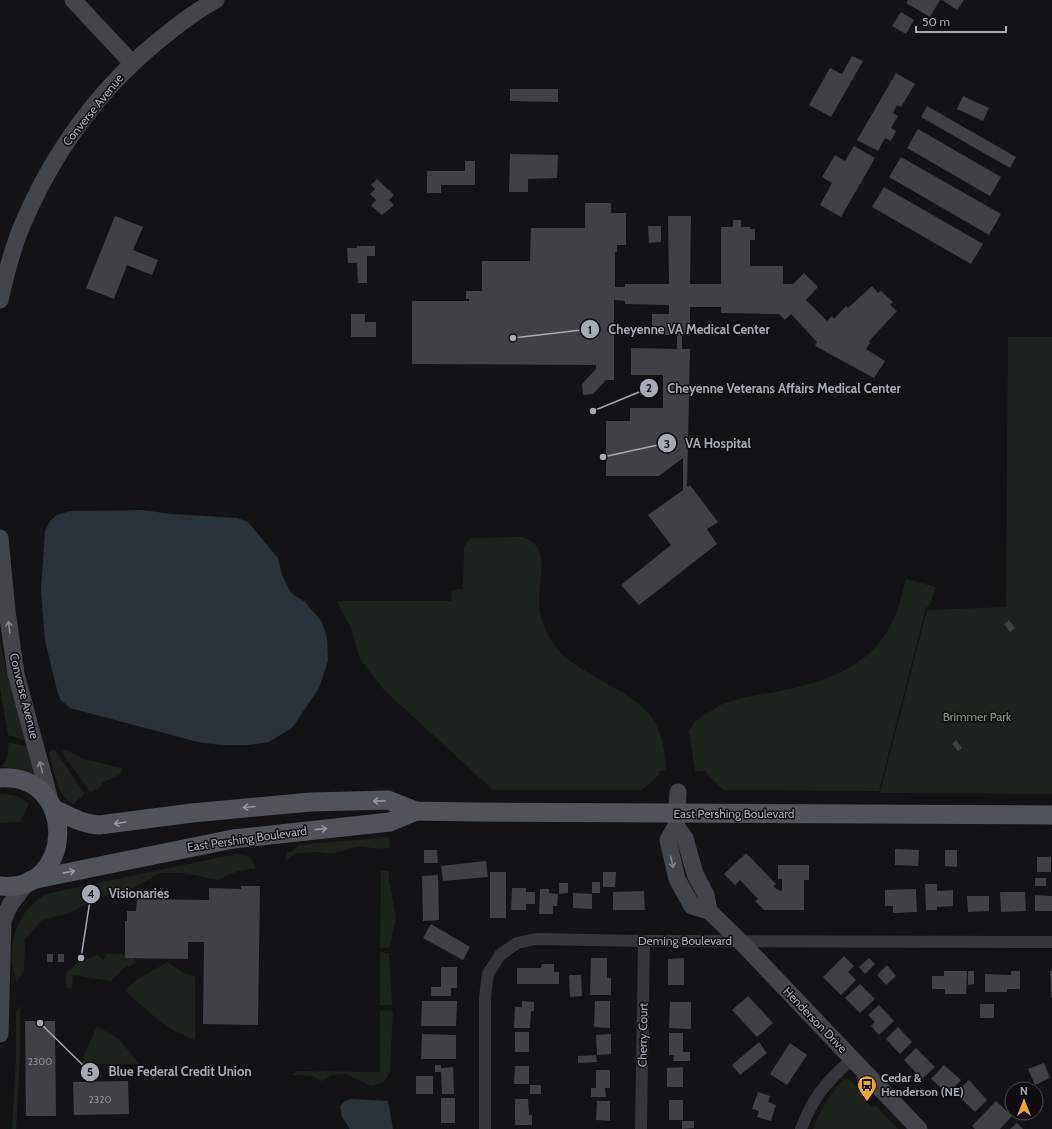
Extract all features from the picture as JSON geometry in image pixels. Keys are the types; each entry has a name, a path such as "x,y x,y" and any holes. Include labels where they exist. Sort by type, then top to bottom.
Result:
{"main road":[{"path":"73,0 132,63"},
{"name":"Converse Avenue","path":"0,300 19,234 47,174 73,132 96,103 132,63 175,27 216,0"},
{"name":"Converse Avenue","path":"0,538 6,611 16,674 53,806"},
{"name":"East Pershing Boulevard","path":"0,778 17,779 27,783 41,792 53,806 76,820 87,824 99,825 192,813 311,802 388,800 416,811 676,820 1052,815"},
{"path":"676,820 678,792"},
{"path":"0,1034 4,920 10,905 30,881 49,864 58,843 58,820 53,806"},
{"name":"East Pershing Boulevard","path":"0,886 16,885 233,839 390,822 416,811"},
{"name":"Henderson Drive","path":"676,820 684,838 695,874 706,895 709,911 740,941 919,1129"}],"street":[{"name":"Deming Boulevard","path":"485,1129 485,997 488,974 500,955 516,943 536,939 644,941 1052,942"},
{"name":"Cherry Court","path":"641,1129 644,941"},
{"path":"801,1129 807,1112 817,1095 829,1079 852,1058"}],"green space":[{"name":"Brimmer Park","path":"1008,337 1052,337 1052,794 880,793 927,610 1006,607"},
{"path":"521,537 531,541 537,547 540,555 542,564 539,593 540,615 544,627 553,644 560,653 572,662 634,700 645,709 660,733 664,750 666,771 659,771 660,774 642,790 493,790 384,690 360,659 350,626 338,604 338,601 451,601 452,590 463,589 464,547 470,538"},
{"path":"906,579 936,587 929,607 926,607 879,791 723,790 707,774 706,771 695,771 689,731 694,722 725,703 820,681 851,667 865,657 888,631 896,614"},
{"path":"0,641 9,682 26,739 24,740 8,735 0,687"},
{"path":"9,742 28,747 34,775 19,769 2,767 7,758"},
{"path":"54,749 85,794 73,804 67,800 56,781 49,752"},
{"path":"65,749 83,759 122,768 121,774 102,783 100,788 90,792 62,752"},
{"path":"0,794 16,796 29,804 20,822 0,823"},
{"path":"389,838 390,848 379,849 359,846 332,854 315,852 296,853 285,862 287,852 292,852 299,845"},
{"path":"236,854 250,857 256,868 238,871 218,880 184,873 160,873 127,892 109,894 70,913 42,920 25,939 24,971 16,982 12,957 14,936 22,917 28,908 46,894"},
{"path":"381,871 389,871 389,881 396,917 390,947 380,949"},
{"path":"380,952 389,953 392,1005 380,1005"},
{"path":"107,954 123,954 135,959 136,962 129,967 127,965 111,981 73,975 72,988 68,989 66,987 66,973 78,962 98,955 103,961"},
{"path":"168,962 182,972 195,977 195,1040 166,1025 125,990 138,979"},
{"path":"19,1006 20,1057 16,1129 12,1129 16,1057 16,1012"},
{"path":"390,1010 393,1012 390,1072 384,1082 371,1086 346,1074 332,1075 322,1081 311,1076 292,1075 297,1071 380,1072 380,1011"},
{"path":"97,1026 120,1040 139,1064 82,1064 85,1053"},
{"path":"843,1080 850,1080 868,1098 865,1101 872,1107 875,1105 898,1129 813,1129 822,1109 830,1097"}],"shaded area":[{"path":"142,510 172,514 237,518 248,522 278,558 282,575 291,593 305,602 322,622 327,638 328,661 319,688 292,728 269,742 249,745 220,745 198,742 70,708 61,700 58,694 45,641 41,590 45,531 50,521 57,515 70,511"},
{"path":"351,1099 388,1101 393,1129 350,1129 342,1117 340,1106 345,1101"}],"building":[{"path":"908,0 940,0 930,17 906,3"},
{"path":"942,0 964,0 957,10"},
{"path":"901,12 914,20 906,34 892,26"},
{"path":"852,56 863,61 831,117 809,105 830,68 842,74"},
{"path":"896,73 915,84 901,107 897,105 893,113 898,116 891,128 896,131 891,141 885,138 878,151 857,140"},
{"path":"510,89 558,89 558,102 510,101"},
{"path":"963,96 989,108 983,121 957,109"},
{"path":"927,106 1016,157 1010,168 921,117"},
{"path":"918,129 1001,177 990,196 907,148"},
{"path":"854,146 875,158 841,217 820,205 832,183 822,177 835,155 845,161"},
{"path":"510,154 558,155 557,178 528,179 528,192 509,192"},
{"path":"901,157 1001,214 989,235 889,177"},
{"path":"465,161 475,161 475,185 441,185 441,193 427,193 427,171 465,171"},
{"path":"377,179 394,195 389,200 394,205 382,215 371,206 376,200 370,194 375,189 371,185"},
{"path":"884,187 983,244 971,264 872,207"},
{"path":"585,203 611,203 611,213 626,213 626,245 617,245 617,252 615,252 615,287 625,287 625,284 669,284 668,216 691,216 690,284 721,284 721,227 733,227 733,220 741,220 741,227 750,227 750,229 755,229 755,240 750,240 750,266 783,266 783,284 793,284 804,273 818,287 806,300 827,321 832,316 834,319 846,306 848,308 872,286 878,293 881,291 893,302 890,305 897,311 869,341 870,343 866,349 885,361 874,378 815,346 817,342 791,314 785,320 779,314 721,313 721,307 690,307 690,335 682,335 682,349 690,349 687,487 690,485 718,522 707,529 717,544 639,605 621,585 671,545 648,515 683,490 683,458 659,476 606,476 606,421 630,421 630,408 663,408 663,375 631,375 631,348 677,349 677,335 652,335 652,314 669,314 669,305 625,304 625,301 614,300 614,380 606,380 593,394 583,395 582,384 596,369 596,365 412,364 412,301 469,301 469,299 466,299 466,291 482,291 482,261 530,261 531,228 585,228"},
{"path":"115,216 143,227 133,250 158,260 152,275 127,265 114,299 86,288"},
{"path":"648,226 661,226 661,242 649,243"},
{"path":"357,246 375,246 375,256 367,256 367,283 358,283 357,263 348,263 347,248 357,248"},
{"path":"351,314 365,314 365,322 376,322 376,337 351,337"},
{"path":"1009,620 1015,628 1010,632 1004,624"},
{"path":"956,740 962,748 958,751 952,744"},
{"path":"895,849 919,850 918,866 895,865"},
{"path":"424,850 437,850 438,863 424,863"},
{"path":"945,850 957,850 957,867 945,866"},
{"path":"746,853 776,884 773,886 782,891 782,879 778,879 778,865 809,865 809,880 804,880 804,910 764,910 755,901 758,899 740,880 735,885 724,874"},
{"path":"1037,857 1051,857 1051,872 1037,872"},
{"path":"486,861 488,877 443,881 441,866"},
{"path":"490,872 506,872 506,918 490,918"},
{"path":"603,872 616,872 615,887 603,887"},
{"path":"438,875 439,920 423,921 422,876"},
{"path":"1035,878 1046,878 1046,886 1035,886"},
{"path":"592,882 600,882 600,893 592,893"},
{"path":"559,883 568,883 568,893 559,894"},
{"path":"925,884 937,884 937,891 953,890 953,906 937,907 937,910 926,910"},
{"path":"241,886 260,886 258,1025 203,1024 204,942 188,942 188,959 125,958 125,921 127,921 127,911 136,911 137,899 209,900 209,888 241,889"},
{"path":"512,888 526,888 526,892 535,892 535,904 526,904 526,910 511,910"},
{"path":"540,889 549,889 549,893 558,894 557,906 553,906 553,914 539,914"},
{"path":"916,889 917,912 893,913 893,906 885,906 885,890"},
{"path":"644,891 645,910 613,910 613,892"},
{"path":"1000,892 1025,892 1026,911 1001,912"},
{"path":"573,893 592,894 592,909 573,908"},
{"path":"1035,895 1052,896 1052,911 1035,911"},
{"path":"967,896 989,896 989,911 968,912"},
{"path":"431,924 470,947 463,960 423,938"},
{"path":"47,954 53,954 53,962 47,962"},
{"path":"58,954 64,954 64,962 58,962"},
{"path":"844,956 854,966 848,972 856,980 841,995 823,977"},
{"path":"591,958 607,958 607,978 611,978 611,995 590,995"},
{"path":"684,958 684,985 668,985 668,959"},
{"path":"869,958 875,964 865,974 859,967"},
{"path":"542,964 554,964 554,972 559,972 559,984 517,984 517,968 541,968"},
{"path":"887,965 896,976 886,985 877,975"},
{"path":"441,967 457,967 457,988 451,988 451,996 431,996 431,987 441,987"},
{"path":"944,971 967,971 966,994 945,994 945,989 932,989 932,976 944,976"},
{"path":"968,971 974,971 974,984 968,985"},
{"path":"1011,971 1020,971 1020,989 1007,989 1007,992 985,992 985,974 1011,975"},
{"path":"1050,971 1052,971 1052,997 1051,997"},
{"path":"569,975 581,975 582,996 570,997"},
{"path":"860,984 875,999 860,1013 845,998"},
{"path":"748,996 773,1023 757,1037 732,1010"},
{"path":"422,1001 457,1001 456,1026 421,1026"},
{"path":"522,1001 534,1002 534,1011 531,1011 530,1028 514,1028 515,1007 522,1007"},
{"path":"595,1001 610,1001 610,1028 594,1027"},
{"path":"670,1002 691,1002 691,1029 669,1028"},
{"path":"980,1004 994,1004 994,1018 980,1018"},
{"path":"879,1005 894,1021 879,1035 871,1026 875,1022 868,1015"},
{"path":"25,1021 55,1021 56,1116 26,1116"},
{"path":"898,1027 912,1042 900,1054 886,1039"},
{"path":"515,1032 529,1032 529,1052 515,1052"},
{"path":"669,1033 683,1033 683,1052 690,1052 690,1061 673,1061 674,1055 669,1055"},
{"path":"422,1034 456,1035 456,1059 421,1059"},
{"path":"611,1034 611,1054 597,1055 596,1035"},
{"path":"759,1042 767,1053 740,1075 732,1065"},
{"path":"790,1043 807,1055 787,1085 770,1074"},
{"path":"916,1048 935,1067 922,1079 904,1060"},
{"path":"596,1055 597,1062 578,1063 578,1056"},
{"path":"1044,1063 1050,1078 1044,1081 1033,1081 1028,1069"},
{"path":"435,1065 441,1065 441,1068 453,1067 454,1094 442,1094 441,1072 435,1072"},
{"path":"944,1065 961,1080 948,1094 931,1079"},
{"path":"515,1066 529,1066 529,1084 514,1084"},
{"path":"683,1067 683,1087 667,1087 667,1068"},
{"path":"596,1070 610,1070 610,1088 605,1088 606,1097 591,1097 591,1088 596,1088"},
{"path":"416,1076 433,1076 433,1094 416,1094"},
{"path":"969,1080 987,1100 975,1112 956,1093"},
{"path":"128,1081 129,1114 74,1115 73,1082"},
{"path":"530,1085 541,1085 541,1094 530,1094"},
{"path":"758,1092 770,1096 768,1102 776,1105 771,1121 757,1117 759,1111 752,1109"},
{"path":"441,1098 455,1098 455,1123 441,1123"},
{"path":"515,1099 528,1099 529,1115 532,1115 532,1125 515,1125"},
{"path":"669,1100 683,1100 683,1120 669,1120"},
{"path":"597,1101 610,1101 610,1121 596,1120"},
{"path":"996,1101 1004,1108 1004,1121 1007,1121 1000,1129 975,1129 972,1126"},
{"path":"682,1121 694,1121 694,1128 682,1129"},
{"path":"1017,1123 1023,1129 1010,1129"}],"place":[{"name":"Cheyenne VA Medical Center","path":"513,338"},
{"name":"Cheyenne Veterans Affairs Medical Center","path":"593,411"},
{"name":"VA Hospital","path":"603,457"},
{"name":"Visionaries","path":"81,958"},
{"name":"Blue Federal Credit Union","path":"40,1023"},
{"name":"Cedar & Henderson (NE)","path":"867,1102"}]}
